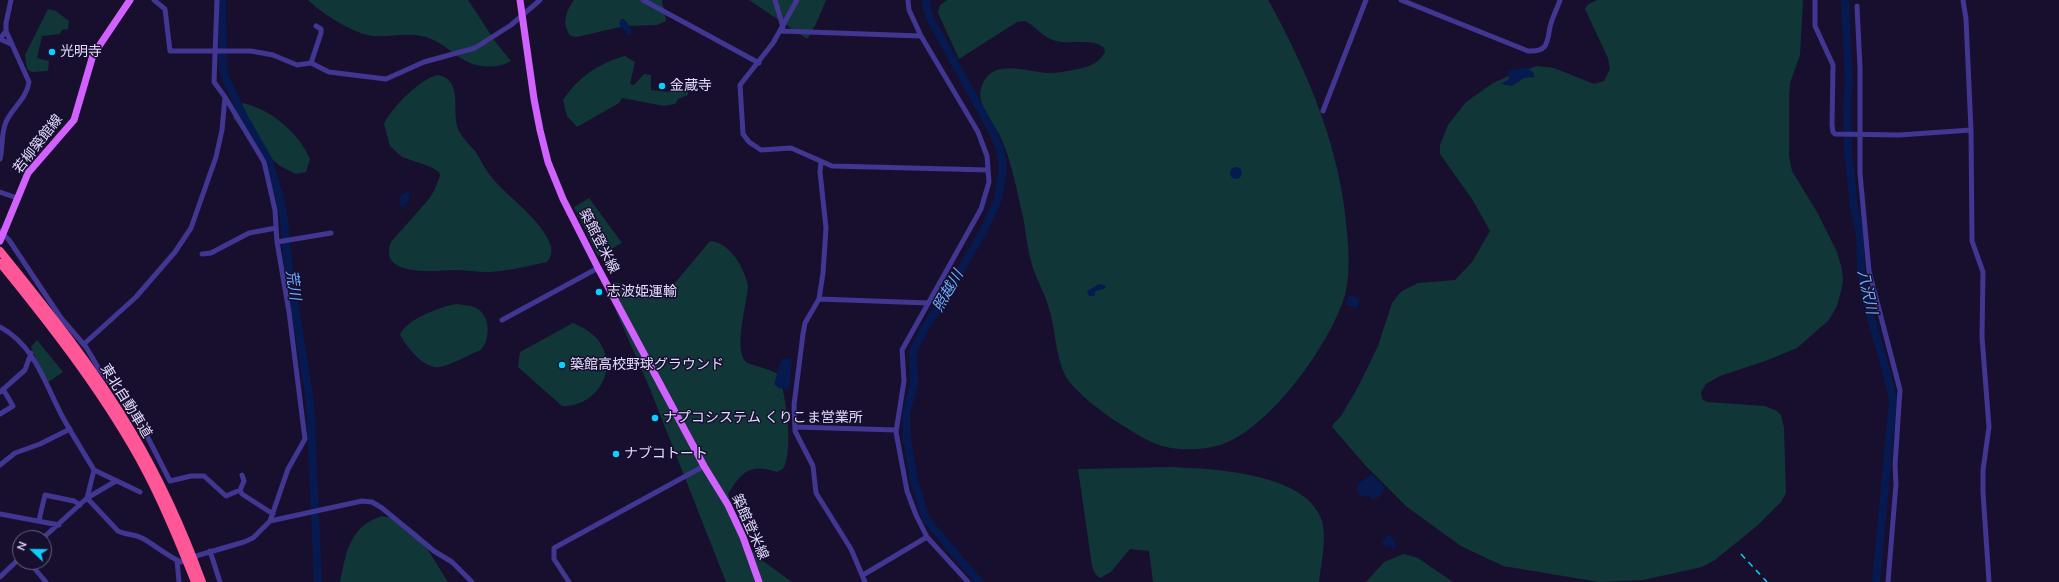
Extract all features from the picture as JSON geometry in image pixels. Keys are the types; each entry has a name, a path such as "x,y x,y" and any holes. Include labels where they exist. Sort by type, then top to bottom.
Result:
{"highway":[{"name":"東北自動車道","path":"0,251 89,367 132,432 172,508 202,582"},
{"name":"東北自動車道","path":"0,262 83,372 126,436 165,511 195,582"}],"main road":[{"name":"若柳築館線","path":"1,235 28,173 74,120 93,55 130,0"},
{"name":"築館登米線","path":"520,0 534,99 548,162 563,200 704,466 728,505 743,537 759,582"}],"street":[{"path":"0,159 3,149 4,124 28,89 29,82 6,31 6,23 11,0"},
{"path":"154,0 164,10 170,52 217,50 261,52 297,65 311,63 329,72 386,79 424,62 475,48 495,37 540,0"},
{"path":"196,556 251,539 271,520 288,469 305,439 289,312 276,228 275,210 265,166 225,97 218,88 213,76 217,50 217,0"},
{"path":"643,0 759,63"},
{"path":"775,0 782,29"},
{"path":"797,0 782,29 759,63 742,82 739,88 743,134 745,137 761,150 791,148 821,162 840,166 988,170"},
{"path":"908,0 909,10 921,36 978,132 987,156 987,192 980,209 902,350 904,381 896,430 907,491 927,537 968,582"},
{"path":"1323,111 1366,0"},
{"path":"1401,0 1528,51 1538,52 1543,48 1550,36 1550,28 1560,0"},
{"path":"1815,0 1815,26 1833,64 1833,132 1839,135 1899,135 1971,130"},
{"path":"1962,0 1966,19 1971,130 1972,241 1983,272 1982,337 1989,427 1983,470 1983,492 1989,582"},
{"path":"1857,6 1861,199 1869,271 1900,390 1895,457 1896,484 1888,582"},
{"path":"311,63 321,33 321,29 316,26"},
{"path":"782,29 921,36"},
{"path":"84,344 136,297 175,252 191,228 216,157 222,130 225,97"},
{"path":"821,162 820,172 826,228 823,273 819,299 805,323 794,405 795,427 813,466 816,493 851,549 865,582"},
{"path":"0,192 17,198"},
{"path":"202,254 211,253 249,233 276,228"},
{"path":"278,242 331,233"},
{"path":"1,235 61,318 84,344 137,419 170,481 191,476 204,476 226,496 240,490 244,482 242,475"},
{"path":"502,320 598,268"},
{"path":"819,299 928,304"},
{"path":"0,327 11,332 31,353 70,429 94,470 140,492"},
{"path":"0,414 13,406 2,391 25,370 31,353"},
{"path":"795,427 896,430"},
{"path":"0,465 15,453 40,444 70,429"},
{"path":"570,582 554,559 554,548 704,466"},
{"path":"87,498 94,470"},
{"path":"52,531 87,498 116,481"},
{"path":"240,490 242,494 273,514"},
{"path":"39,520 45,495 74,501 80,505"},
{"path":"87,498 118,531 124,534 133,534 179,561 180,582"},
{"path":"271,520 362,501 372,502 382,508 440,556 452,562 472,582"},
{"path":"0,514 39,520 59,525"},
{"path":"863,575 927,537"},
{"path":"210,551 220,582"},
{"path":"0,577 12,566"},
{"path":"36,570 46,582"}],"green space":[{"path":"308,0 468,0 497,44 511,61 496,66 480,66 464,60 438,42 426,37 413,35 366,35 348,28 321,11"},
{"path":"574,0 662,0 666,21 657,25 624,26 577,37 571,36 565,23 567,13"},
{"path":"749,0 826,0 816,24 807,39"},
{"path":"947,0 1268,0 1270,3 1298,58 1310,86 1330,143 1344,202 1349,264 1347,288 1338,315 1311,361 1276,406 1256,424 1236,438 1216,446 1199,449 1176,449 1159,445 1135,433 1101,410 1076,389 1065,375 1059,359 1047,303 1028,250 1023,217 1009,158 999,134 981,102 980,95 986,79 992,72 1009,68 1049,73 1086,67 1097,62 1103,56 1105,52 1104,48 1090,42 1062,42 1050,39 1025,21 1017,22 959,59 938,13 940,5"},
{"path":"1597,0 1803,0 1800,55 1790,83 1789,156 1792,171 1817,212 1837,252 1842,269 1843,281 1837,306 1829,320 1797,348 1768,360 1720,376 1706,384 1701,392 1702,399 1707,402 1765,406 1777,411 1781,415 1784,428 1786,493 1781,502 1758,525 1715,560 1702,567 1643,580 1599,582 1503,566 1461,546 1407,507 1365,465 1332,427 1341,416 1358,387 1378,346 1392,303 1399,294 1418,283 1455,280 1472,262 1490,231 1472,199 1440,154 1440,145 1448,125 1466,102 1493,83 1518,72 1537,66 1554,68 1594,84 1604,81 1610,69 1608,58 1585,9 1587,5"},
{"path":"48,9 56,11 69,21 68,29 62,30 60,34 42,36 37,58 49,61 48,71 32,72 27,69 25,55"},
{"path":"625,56 635,62 630,84 634,85 644,74 651,75 651,90 668,92 671,89 688,89 688,95 678,99 675,104 664,106 622,98 619,103 577,127 567,116 563,100 575,84 590,72 606,63"},
{"path":"438,75 446,78 451,83 454,90 456,122 458,129 466,141 475,151 493,179 533,218 543,230 550,242 551,253 547,262 489,272 410,270 399,267 392,261 389,253 391,242 428,200 434,191 440,176 439,172 431,167 402,157 390,146 384,124 393,110 408,94 424,81"},
{"path":"238,102 260,109 281,122 290,130 305,149 310,159 306,172 296,174 280,166 257,147 233,118"},
{"path":"589,198 622,243 598,256 574,207"},
{"path":"710,241 724,246 730,251 744,272 748,286 741,337 742,356 748,363 778,374 784,394 788,422 788,449 783,469 777,472 767,469 753,469 747,471 742,475 728,494 744,541 759,558 792,582 726,582 650,389 613,304 610,286 614,282 648,294 662,293 669,290"},
{"path":"456,304 468,305 480,310 484,315 488,327 487,339 481,350 455,362 440,367 428,365 411,351 400,335 403,329 416,319 441,308"},
{"name":"築館高校野球グラウンド","path":"573,323 590,332 598,340 604,351 607,363 606,374 595,393 574,405 562,406 518,367 520,352"},
{"path":"37,340 63,372 47,383 31,347"},
{"path":"1173,467 1235,472 1279,483 1298,493 1313,505 1322,521 1324,544 1319,582 1153,582 1149,551 1130,549 1111,572 1100,578 1095,574 1092,566 1078,469"},
{"path":"382,516 398,519 418,534 448,582 340,582 347,551 356,533 371,520"},
{"path":"1404,554 1418,558 1453,582 1366,582 1384,562"}],"water":[{"path":"621,19 624,19 631,28 632,33 629,36 619,24"},
{"path":"1526,67 1534,73 1534,77 1524,78 1512,86 1501,84 1509,79 1508,71"},
{"path":"1234,167 1238,167 1242,173 1238,179 1234,179 1230,175 1230,171"},
{"path":"407,191 410,191 409,200 403,208 399,203 401,194 405,194"},
{"path":"1099,284 1105,285 1106,288 1096,291 1094,296 1089,296 1087,291"},
{"path":"1348,296 1354,296 1359,299 1358,308 1346,305"},
{"path":"782,358 792,360 789,389 779,388 774,384"},
{"path":"1372,474 1385,487 1379,497 1372,500 1369,496 1361,496 1358,493 1358,484"},
{"path":"1391,535 1396,547 1393,549 1391,546 1385,547 1382,542 1387,536"}],"waterway":[{"name":"荒川","path":"222,0 223,70 244,117 269,161 284,219 288,265 310,401 318,582"},
{"name":"照越川","path":"926,0 927,9 931,20 994,134 1000,149 1003,168 998,199 984,230 945,297 927,324 913,351 914,384 906,414 907,439 914,481 926,519 979,582"},
{"name":"八沢川","path":"1845,0 1849,83 1847,105 1848,151 1854,207 1860,233 1861,273 1870,315 1893,400 1876,582"}],"railway":[{"path":"1741,554 1767,582"}],"place":[{"name":"光明寺","path":"52,52"},
{"name":"金蔵寺","path":"662,86"},
{"name":"志波姫運輸","path":"599,292"},
{"name":"築館高校野球グラウンド","path":"562,365"},
{"name":"ナプコシステム くりこま営業所","path":"655,418"},
{"name":"ナブコトート","path":"616,454"}]}
